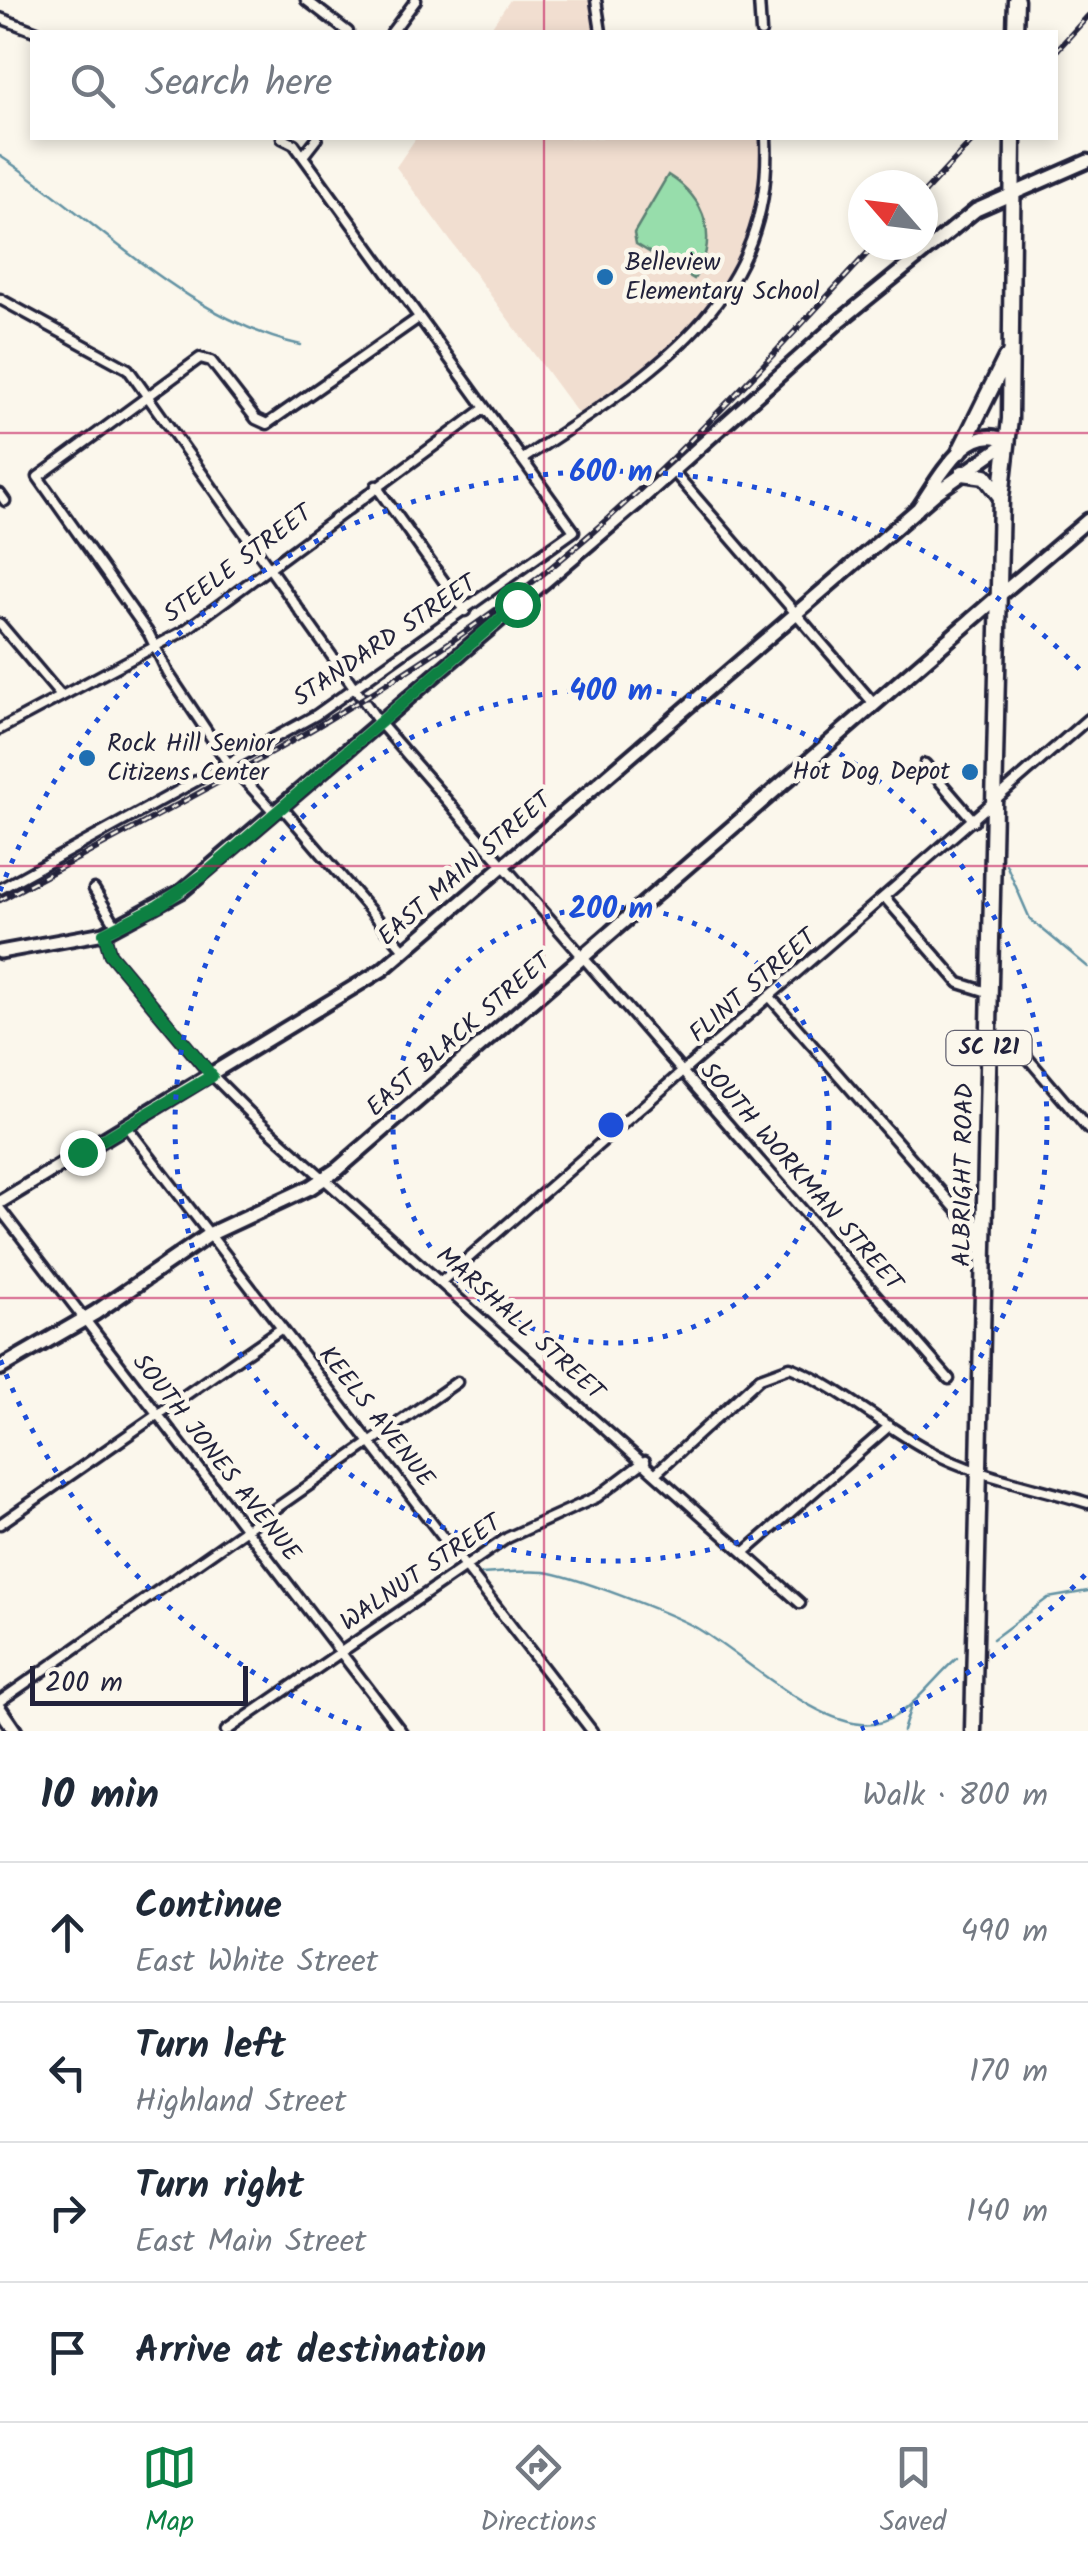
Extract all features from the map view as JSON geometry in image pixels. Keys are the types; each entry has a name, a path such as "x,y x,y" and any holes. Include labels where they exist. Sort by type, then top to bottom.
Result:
{"highway":[{"path":"1015,30 1016,0"},
{"path":"1003,442 1010,323 1012,140"},
{"path":"1007,396 1010,323"},
{"path":"960,451 1006,358"},
{"name":"ALBRIGHT ROAD","path":"973,1731 1003,442"},
{"path":"963,473 985,476 1001,498"}],"main road":[{"name":"EAST BLACK STREET","path":"0,1368 84,1320 210,1234 326,1179 1000,595"}],"street":[{"path":"306,0 345,30"},
{"path":"394,30 416,0"},
{"path":"596,0 601,30"},
{"path":"759,0 760,30"},
{"path":"0,18 31,30"},
{"path":"284,140 303,156 417,320 523,458 678,349 715,311 754,239 766,183 766,140"},
{"path":"303,156 315,140"},
{"path":"0,952 104,933 182,891 673,471 840,320 976,210 1088,161"},
{"name":"SOUTH WORKMAN STREET","path":"0,300 128,369 378,722 506,864 949,1378"},
{"path":"405,950 278,809 230,764 156,647 38,476 204,358 256,419 267,424 417,320"},
{"name":"STEELE STREET","path":"0,729 184,631 269,564 486,408"},
{"path":"960,451 978,438 1003,442"},
{"name":"EAST MAIN STREET","path":"0,1205 362,984 917,510 1003,442"},
{"name":"EAST MAIN STREET","path":"917,510 960,451"},
{"name":"STANDARD STREET","path":"0,889 230,764 357,688 574,531 523,458"},
{"path":"673,471 875,705"},
{"path":"376,486 465,611"},
{"name":"EAST BLACK STREET","path":"1000,595 1088,520"},
{"path":"0,624 61,696"},
{"name":"FLINT STREET","path":"442,1281 1088,720"},
{"path":"925,764 974,821"},
{"path":"94,888 117,927"},
{"path":"886,898 959,983 991,993"},
{"name":"MARSHALL STREET","path":"104,933 110,954 212,1076 800,1603"},
{"path":"770,997 964,1218 986,1229"},
{"path":"990,1038 1021,1050 1088,1130"},
{"name":"KEELS AVENUE","path":"127,1127 592,1731"},
{"name":"SOUTH JONES AVENUE","path":"0,1205 401,1731"},
{"path":"0,1524 282,1328"},
{"path":"656,1472 760,1378 790,1367 812,1375 886,1428 980,1472 1088,1503"},
{"path":"0,1701 457,1382"},
{"path":"746,1551 886,1428"},
{"name":"WALNUT STREET","path":"226,1731 529,1525 597,1497 645,1461"},
{"path":"0,1709 15,1731"}],"shaded area":[{"path":"510,0 592,0 597,30 489,30"},
{"name":"Belleview Elementary School","path":"415,140 763,140 763,182 751,238 712,308 674,344 579,415 396,167"}],"green space":[{"path":"668,175 692,196 705,221 706,250 694,279 636,244 634,233"}],"waterway":[{"path":"0,156 180,290 259,332 301,345"},
{"path":"1006,864 1030,919 1088,967"},
{"path":"482,1574 544,1572 643,1604 695,1627 806,1703 853,1723 874,1724 898,1715 957,1658"},
{"path":"993,1639 1048,1598 1088,1591"},
{"path":"903,1731 911,1706"}],"railway":[{"path":"1058,49 1088,16"},
{"path":"938,178 973,140"},
{"path":"0,900 279,749 480,622 543,574 631,497 715,416 861,260"}],"place":[{"name":"Belleview Elementary School","path":"605,277"},
{"name":"Rock Hill Senior Citizens Center","path":"87,758"},
{"name":"Hot Dog Depot","path":"970,772"}],"route":[{"path":"82,1152 212,1076 110,954 104,933 158,906 205,874 517,604"}]}
